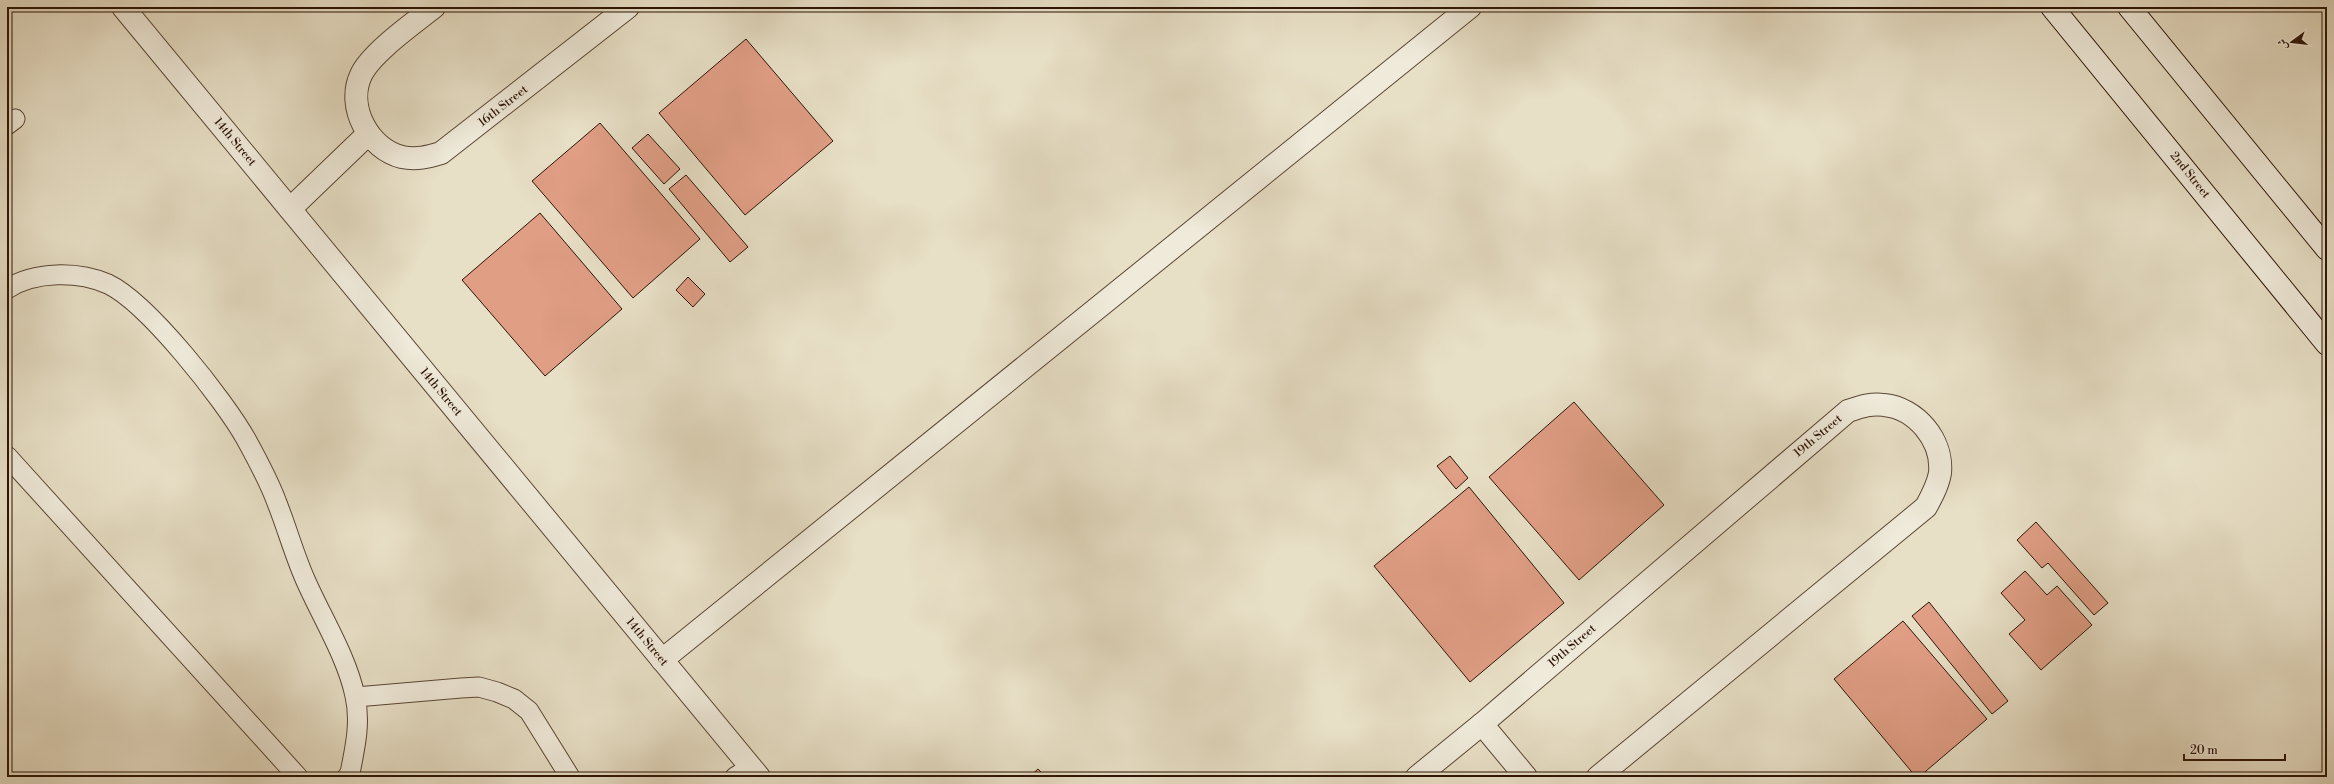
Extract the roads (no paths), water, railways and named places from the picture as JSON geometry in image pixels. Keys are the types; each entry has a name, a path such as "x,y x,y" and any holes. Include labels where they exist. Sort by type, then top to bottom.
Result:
{"street":[{"name":"14th Street","path":"123,7 662,660 748,774"},
{"name":"16th Street","path":"434,7 388,45 360,75 356,96 359,116 368,134 383,149 402,157 423,158 441,153 628,7"},
{"path":"662,660 1470,7"},
{"name":"2nd Street","path":"2052,7 2327,344"},
{"path":"2129,7 2327,249"},
{"path":"290,209 368,134"},
{"name":"19th Street","path":"1417,777 1482,724 1848,411 1866,405 1885,405 1903,410 1919,420 1931,436 1938,453 1940,472 1935,490 1926,507 1598,777"},
{"path":"1482,724 1526,777"}],"lane":[{"path":"7,289 29,280 55,275 82,276 108,284 131,298 172,342 208,385 245,438 277,502 298,561 345,665 356,697 357,736 350,773 347,777"},
{"path":"7,456 298,777"},
{"path":"356,697 479,687 497,692 514,699 529,711 570,777"}]}
